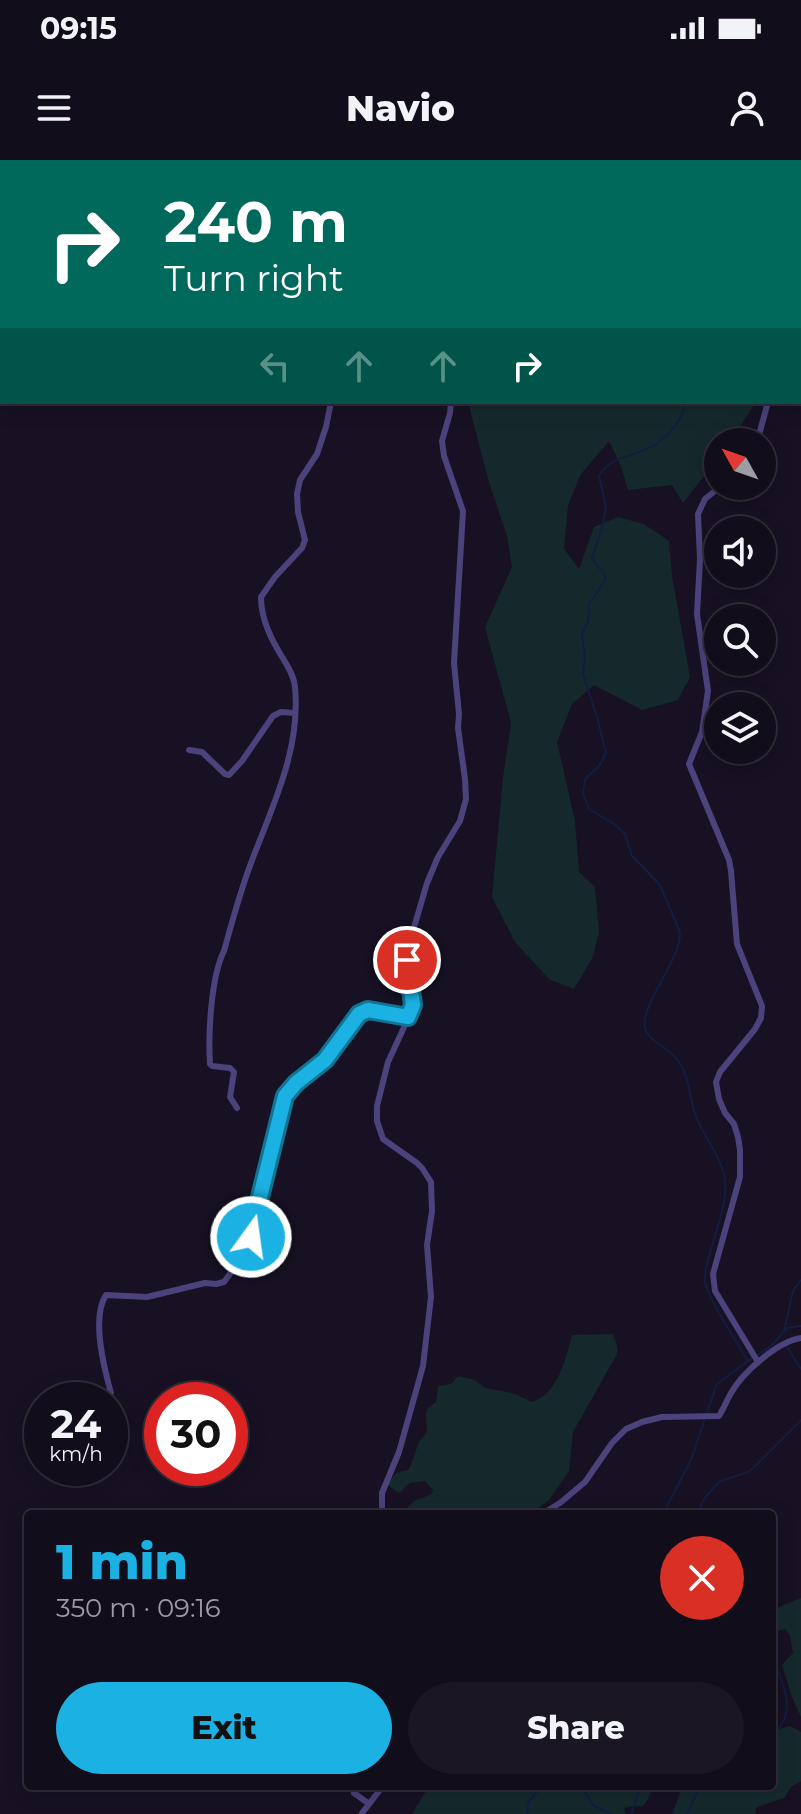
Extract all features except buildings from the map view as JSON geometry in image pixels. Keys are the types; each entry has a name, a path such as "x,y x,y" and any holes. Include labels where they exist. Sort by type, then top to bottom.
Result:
{"street":[{"path":"237,1108 230,1095 234,1072 230,1068 210,1064 218,963 287,767 295,713 295,683 264,621 261,597 302,548 305,540 297,494 300,480 317,454 331,404"},
{"path":"382,1510 382,1493 399,1452 423,1366 431,1297 427,1245 432,1211 431,1182 417,1163 383,1139 377,1121 378,1100 388,1062 413,1005 408,948 427,883 438,857 460,821 466,799 454,663 463,511 442,441 451,404"},
{"path":"761,428 767,404"},
{"path":"705,500 698,514 700,559 697,614 708,691 702,732 689,764 729,860 737,944 762,1006 761,1018 755,1029 720,1072 716,1082 719,1099 734,1124 740,1150 740,1177 713,1274 715,1291 756,1358"},
{"path":"189,750 202,752 229,775 273,716 281,712 295,713"},
{"path":"108,1382 100,1332 101,1302 106,1295 147,1297 205,1283 224,1282 250,1243 248,1231 256,1213 285,1096 325,1060 359,1014 368,1010 408,1017"},
{"path":"549,1510 585,1482 618,1435 626,1429 662,1417 720,1415 756,1358 801,1338"},
{"path":"362,1813 379,1790"},
{"path":"354,1793 368,1803"}],"green space":[{"path":"469,404 754,404 739,428 704,428 704,476 683,503 672,485 628,490 609,441 581,474 568,505 564,549 579,569 594,527 618,517 644,524 669,541 690,677 678,700 642,710 594,685 572,704 557,742 575,821 579,872 595,887 599,932 593,957 574,989 549,979 515,942 492,897 511,723 485,627 512,567 507,536"},
{"path":"613,1334 617,1354 573,1432 569,1471 549,1500 536,1510 405,1510 414,1501 432,1494 433,1490 425,1481 410,1483 400,1492 387,1484 396,1473 410,1467 419,1442 427,1432 426,1414 436,1402 438,1386 451,1384 458,1376 532,1402 541,1398 554,1383 564,1364 572,1335"},
{"path":"801,1598 801,1717 782,1665 793,1653 790,1635 785,1629 776,1631 776,1606"},
{"path":"790,1726 801,1732 801,1781 791,1787 784,1798 757,1807 756,1814 672,1814 681,1790 776,1790 776,1730"},
{"path":"427,1790 651,1790 643,1806 627,1807 624,1809 626,1814 412,1814"}],"waterway":[{"path":"685,404 671,431 661,440 610,464 599,476 606,507 592,558 606,579 589,604 588,621 582,634 583,674 606,753 600,765 585,779 583,793 589,809 625,834 632,856 660,885 680,932 674,956 648,1007 645,1028 650,1037 672,1053 680,1064 697,1119 724,1174 725,1194 705,1281 717,1309 748,1361"},
{"path":"784,1331 793,1291 801,1280"},
{"path":"758,1355 787,1328 801,1326"},
{"path":"787,1347 801,1369"},
{"path":"707,1412 717,1384 752,1358"},
{"path":"665,1510 691,1460 705,1418"},
{"path":"699,1510 719,1482 750,1471 801,1420"},
{"path":"776,1665 787,1707 776,1731"},
{"path":"527,1814 529,1801 539,1790"},
{"path":"584,1790 593,1805 611,1814"},
{"path":"631,1814 640,1790"},
{"path":"687,1814 698,1790"}],"route":[{"path":"251,1237 248,1231 270,1162 285,1096 325,1060 363,1011 408,1017 413,1005 407,960"}]}
